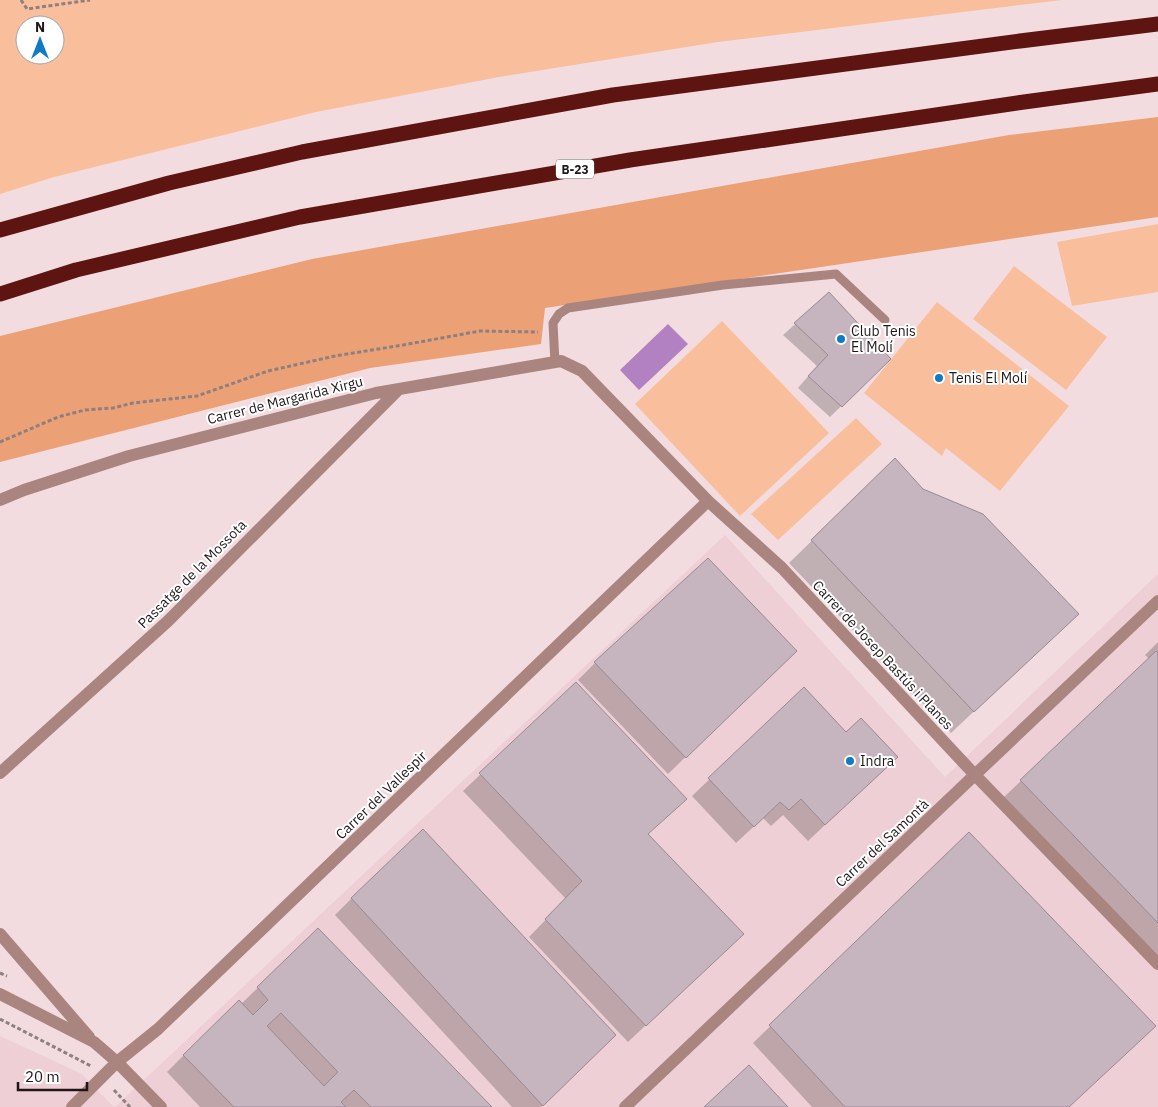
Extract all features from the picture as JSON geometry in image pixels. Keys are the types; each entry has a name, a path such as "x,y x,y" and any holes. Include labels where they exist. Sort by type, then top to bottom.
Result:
{"highway":[{"path":"0,230 170,183 302,152 613,95 1158,24"},
{"name":"B-23","path":"0,294 76,270 300,217 630,160 1015,103 1158,84"}],"street":[{"name":"Carrer de Margarida Xirgu","path":"0,500 24,490 129,456 376,392 399,390 560,361 582,371"},
{"name":"Carrer de Josep Bastús i Planes","path":"582,371 708,501 782,568 975,775 1158,964"},
{"name":"Passatge de la Mossota","path":"0,773 168,621 399,390"},
{"name":"Carrer del Vallespir","path":"72,1107 117,1062 158,1029 708,501"},
{"name":"Carrer del Samontà","path":"625,1107 1158,601"},
{"path":"0,934 94,1042 117,1062 161,1107"},
{"path":"0,994 94,1042"}],"lane":[{"path":"555,363 553,323 559,314 568,308 723,285 836,274 885,320"}],"path":[{"path":"21,0 27,9 90,0"},
{"path":"0,442 58,417 85,410 113,408 133,402 197,396 268,371 335,356 480,331 554,332"},
{"path":"0,1020 90,1065 130,1107"}],"shaded area":[{"path":"0,0 1062,0 718,42 499,77 316,112 54,177 0,194"},
{"path":"1158,117 1158,217 545,308 541,344 370,368 0,462 0,336 312,259 1009,135"},
{"path":"1158,224 1158,292 1072,306 1057,242"},
{"path":"1014,266 1107,337 1066,390 973,319"},
{"name":"Tenis El Molí","path":"937,302 1069,406 1000,491 946,448 942,456 864,393"},
{"path":"722,321 829,433 740,516 635,404"},
{"path":"668,324 688,344 639,390 620,370"},
{"path":"856,418 882,444 778,540 751,514"},
{"path":"725,535 945,777 1158,574 1158,1107 115,1107"},
{"path":"0,1036 82,1074 114,1107 0,1107"}],"building":[{"name":"Club Tenis El Molí","path":"829,292 891,359 842,407 808,376 828,355 794,323"},
{"path":"895,458 923,489 983,514 1079,614 974,712 811,540"},
{"path":"708,558 797,651 686,758 594,662"},
{"path":"1156,651 1158,653 1158,923 1020,780"},
{"path":"576,682 687,799 648,834 744,934 646,1026 545,919 582,881 479,773"},
{"path":"804,687 846,732 861,718 898,757 825,825 801,799 789,810 780,802 754,827 708,778"},
{"path":"423,829 616,1035 543,1106 351,898"},
{"path":"969,832 1156,1026 1069,1107 845,1107 769,1025"},
{"path":"318,928 492,1107 371,1107 354,1090 341,1102 346,1107 234,1107 183,1055 239,1000 253,1015 268,1000 257,987","holes":["281,1013 338,1072 324,1086 267,1026"]},
{"path":"749,1065 788,1107 704,1107"}],"place":[{"name":"Club Tenis El Molí","path":"841,339"},
{"name":"Tenis El Molí","path":"939,378"},
{"name":"Indra","path":"850,761"}]}
